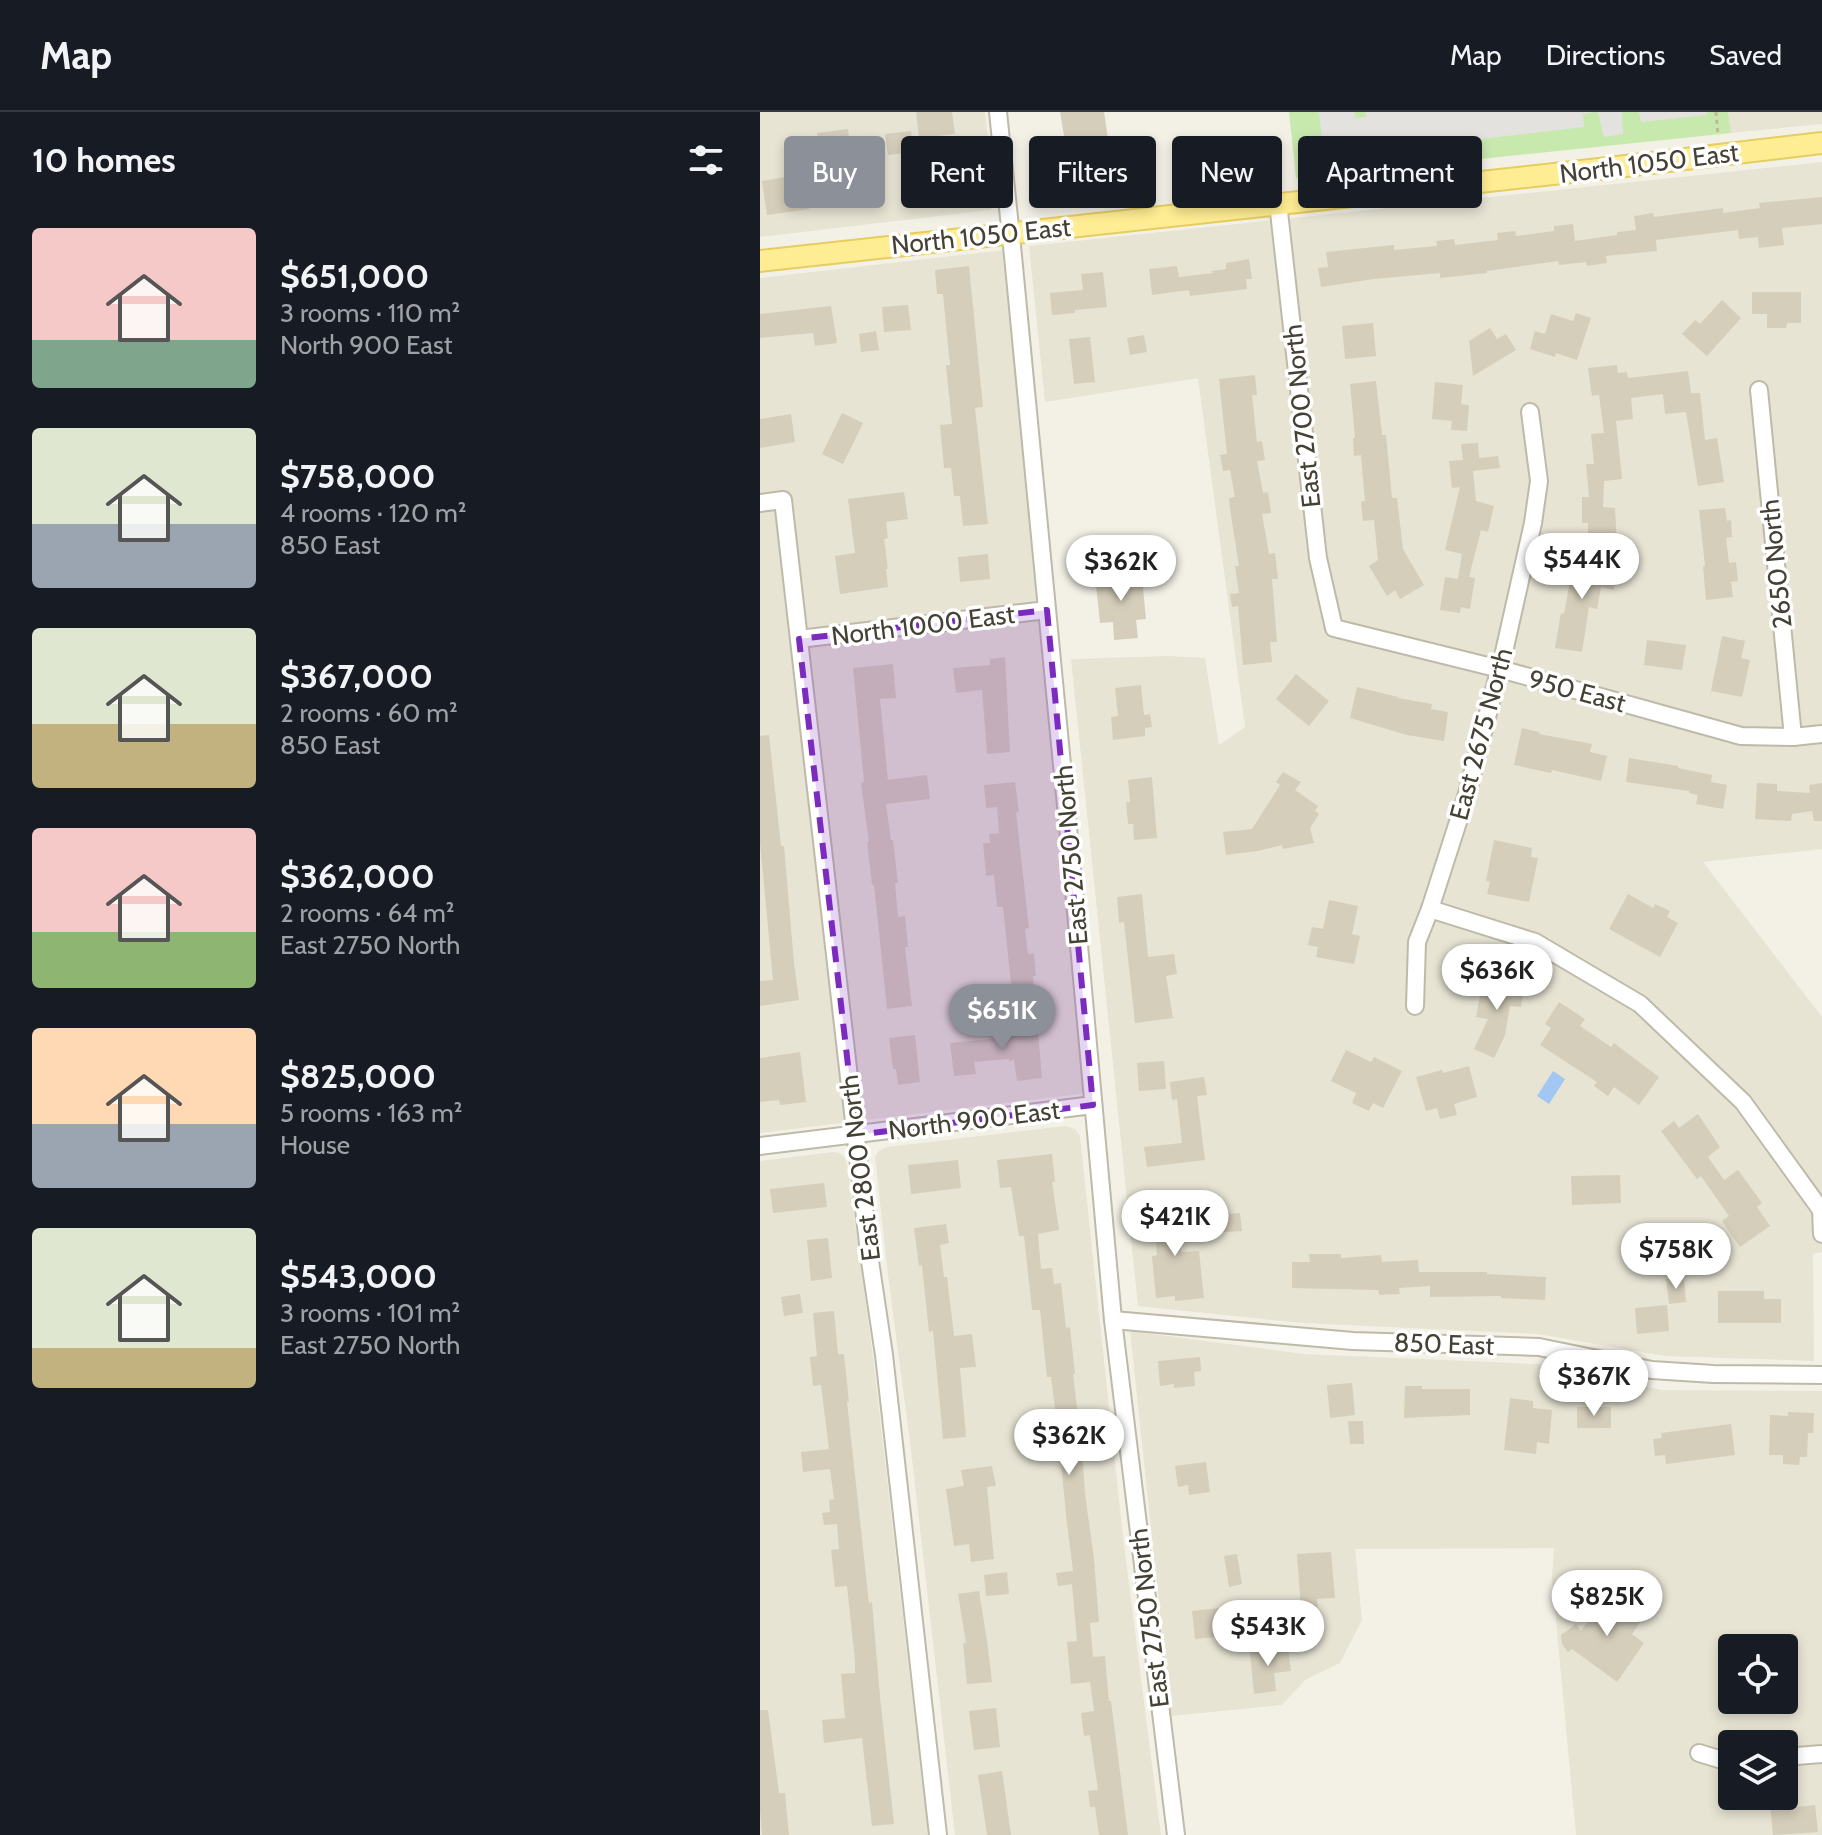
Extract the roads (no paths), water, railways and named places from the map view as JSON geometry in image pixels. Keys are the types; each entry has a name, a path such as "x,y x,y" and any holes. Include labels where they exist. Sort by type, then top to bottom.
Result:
{"main road":[{"name":"North 1050 East","path":"1282,203 1822,143"},
{"name":"North 1050 East","path":"760,261 1234,208"}],"street":[{"name":"East 2750 North","path":"998,112 1113,1320 1176,1835"},
{"name":"East 2700 North","path":"1279,208 1318,558 1334,628"},
{"name":"2650 North","path":"1759,390 1793,737"},
{"name":"East 2675 North","path":"1415,1006 1417,942 1467,794 1500,669 1533,523 1539,481 1530,412"},
{"name":"East 2800 North","path":"760,503 783,500 938,1835"},
{"name":"North 1000 East","path":"799,639 1047,610"},
{"name":"950 East","path":"1334,628 1500,669 1741,736 1822,734"},
{"path":"1430,909 1535,942 1640,1004 1743,1102 1821,1210 1822,1234"},
{"name":"North 900 East","path":"760,1146 1093,1105"},
{"name":"850 East","path":"1113,1320 1353,1341 1539,1347 1652,1370 1822,1375"},
{"path":"1699,1753 1718,1759"},
{"path":"1798,1756 1822,1754"}],"water":[{"path":"1553,1071 1565,1079 1549,1104 1537,1096"}]}
